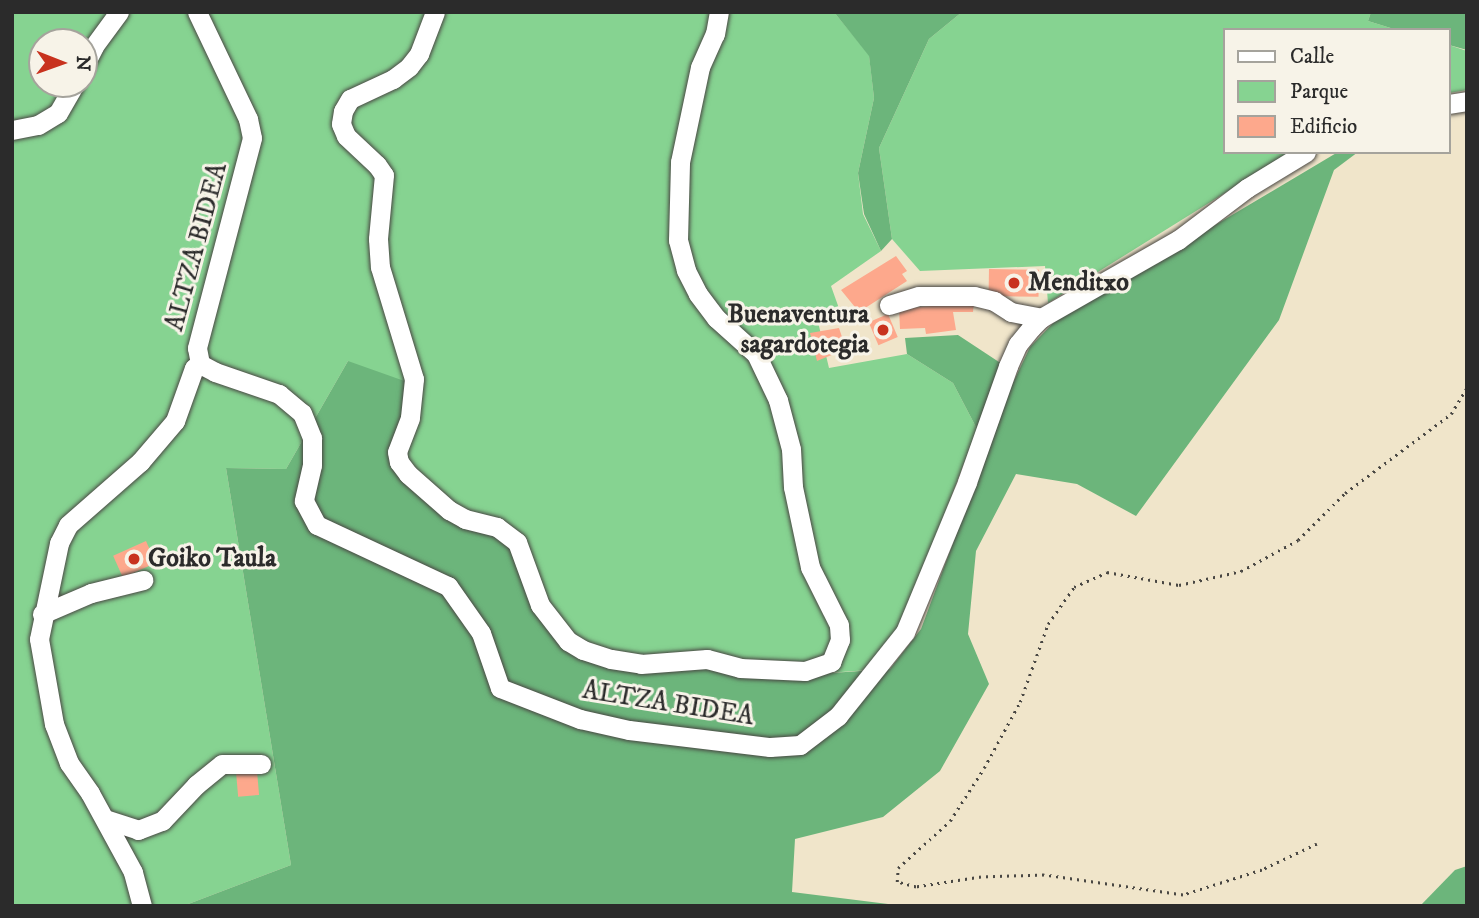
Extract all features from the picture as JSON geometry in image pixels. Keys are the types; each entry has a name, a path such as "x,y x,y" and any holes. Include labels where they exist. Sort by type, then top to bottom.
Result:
{"street":[{"path":"98,41 119,12"},
{"name":"ALTZA BIDEA","path":"197,12 248,118 253,138 197,348 200,363 215,372 279,394 302,413 312,438 312,465 304,501 317,524 448,586 481,633 500,688 580,719 617,727 770,747 800,745 838,716 905,632 967,482 1008,366 1018,344 1041,318 1178,240 1247,188 1303,154"},
{"path":"435,12 419,54 409,67 394,79 350,99 343,111 341,124 346,136 377,165 384,176 378,239 380,267 414,379 410,418 397,452 398,462 449,510 465,519 497,527 517,542 540,605 568,641 583,650 611,659 641,664 707,659 740,668 805,671 831,662 840,640 839,625 810,567 793,487 791,449 778,400 756,354 716,318 698,294 686,270 678,240 680,162 700,68 715,34 719,12"},
{"path":"12,130 38,125 58,113 67,98"},
{"path":"889,305 919,296 974,296 994,302 1012,312 1041,318"},
{"path":"142,906 134,872 105,819 69,763 54,724 39,639 42,614 59,543 68,525 140,462 175,421 194,368 200,363"},
{"path":"42,614 90,593 143,580"},
{"path":"105,819 138,830 162,821 196,785 222,764 261,764"}],"path":[{"path":"1317,844 1262,870 1183,895 1044,875 981,877 916,887 897,882 898,868 950,821 984,768 1020,702 1048,624 1074,587 1107,572 1179,585 1241,571 1298,540 1345,493 1451,414 1467,387"}],"green space":[{"path":"12,12 834,12 869,55 874,98 858,173 863,214 881,251 831,286 841,314 818,322 829,368 907,354 953,383 977,429 901,629 869,670 772,677 576,653 392,461 348,361 286,469 226,468 291,865 183,906 14,906"},
{"path":"834,12 962,12 929,39 879,148 892,239 881,251 864,214 858,173 874,98 869,56"},
{"path":"962,12 1371,12 1368,21 1391,28 1224,28 1224,154 1288,154 1048,303 1045,266 920,271 892,239 879,148 929,39"},
{"path":"1371,12 1467,12 1467,50 1451,46 1451,28 1391,28 1368,21"},
{"path":"1451,46 1467,51 1467,90 1451,93"},
{"path":"1335,154 1355,154 1334,170 1279,320 1136,516 1077,484 1016,474 976,551 968,634 989,684 940,771 883,817 795,839 792,892 904,906 183,906 291,865 226,468 286,469 348,361 410,383 392,461 509,539 576,653 772,677 890,669 921,629 1011,387 1030,347 1057,319"},
{"path":"958,335 1002,364 977,429 953,383 907,354 905,338"},
{"path":"1467,866 1467,906 1420,906 1455,870"}],"building":[{"path":"896,256 907,271 902,274 907,281 859,312 841,290"},
{"name":"Menditxo","path":"989,269 1039,270 1039,297 989,296"},
{"path":"974,302 973,312 953,312 956,330 926,334 925,328 900,329 899,309"},
{"name":"Buenaventura sagardotegia","path":"888,314 898,337 878,345 869,322"},
{"path":"839,328 846,349 817,361 810,333"},
{"name":"Goiko Taula","path":"146,541 156,563 123,578 113,556"},
{"path":"257,771 259,795 238,797 236,773"}],"place":[{"name":"Menditxo","path":"1014,283"},
{"name":"Buenaventura sagardotegia","path":"883,330"},
{"name":"Goiko Taula","path":"134,559"}]}
